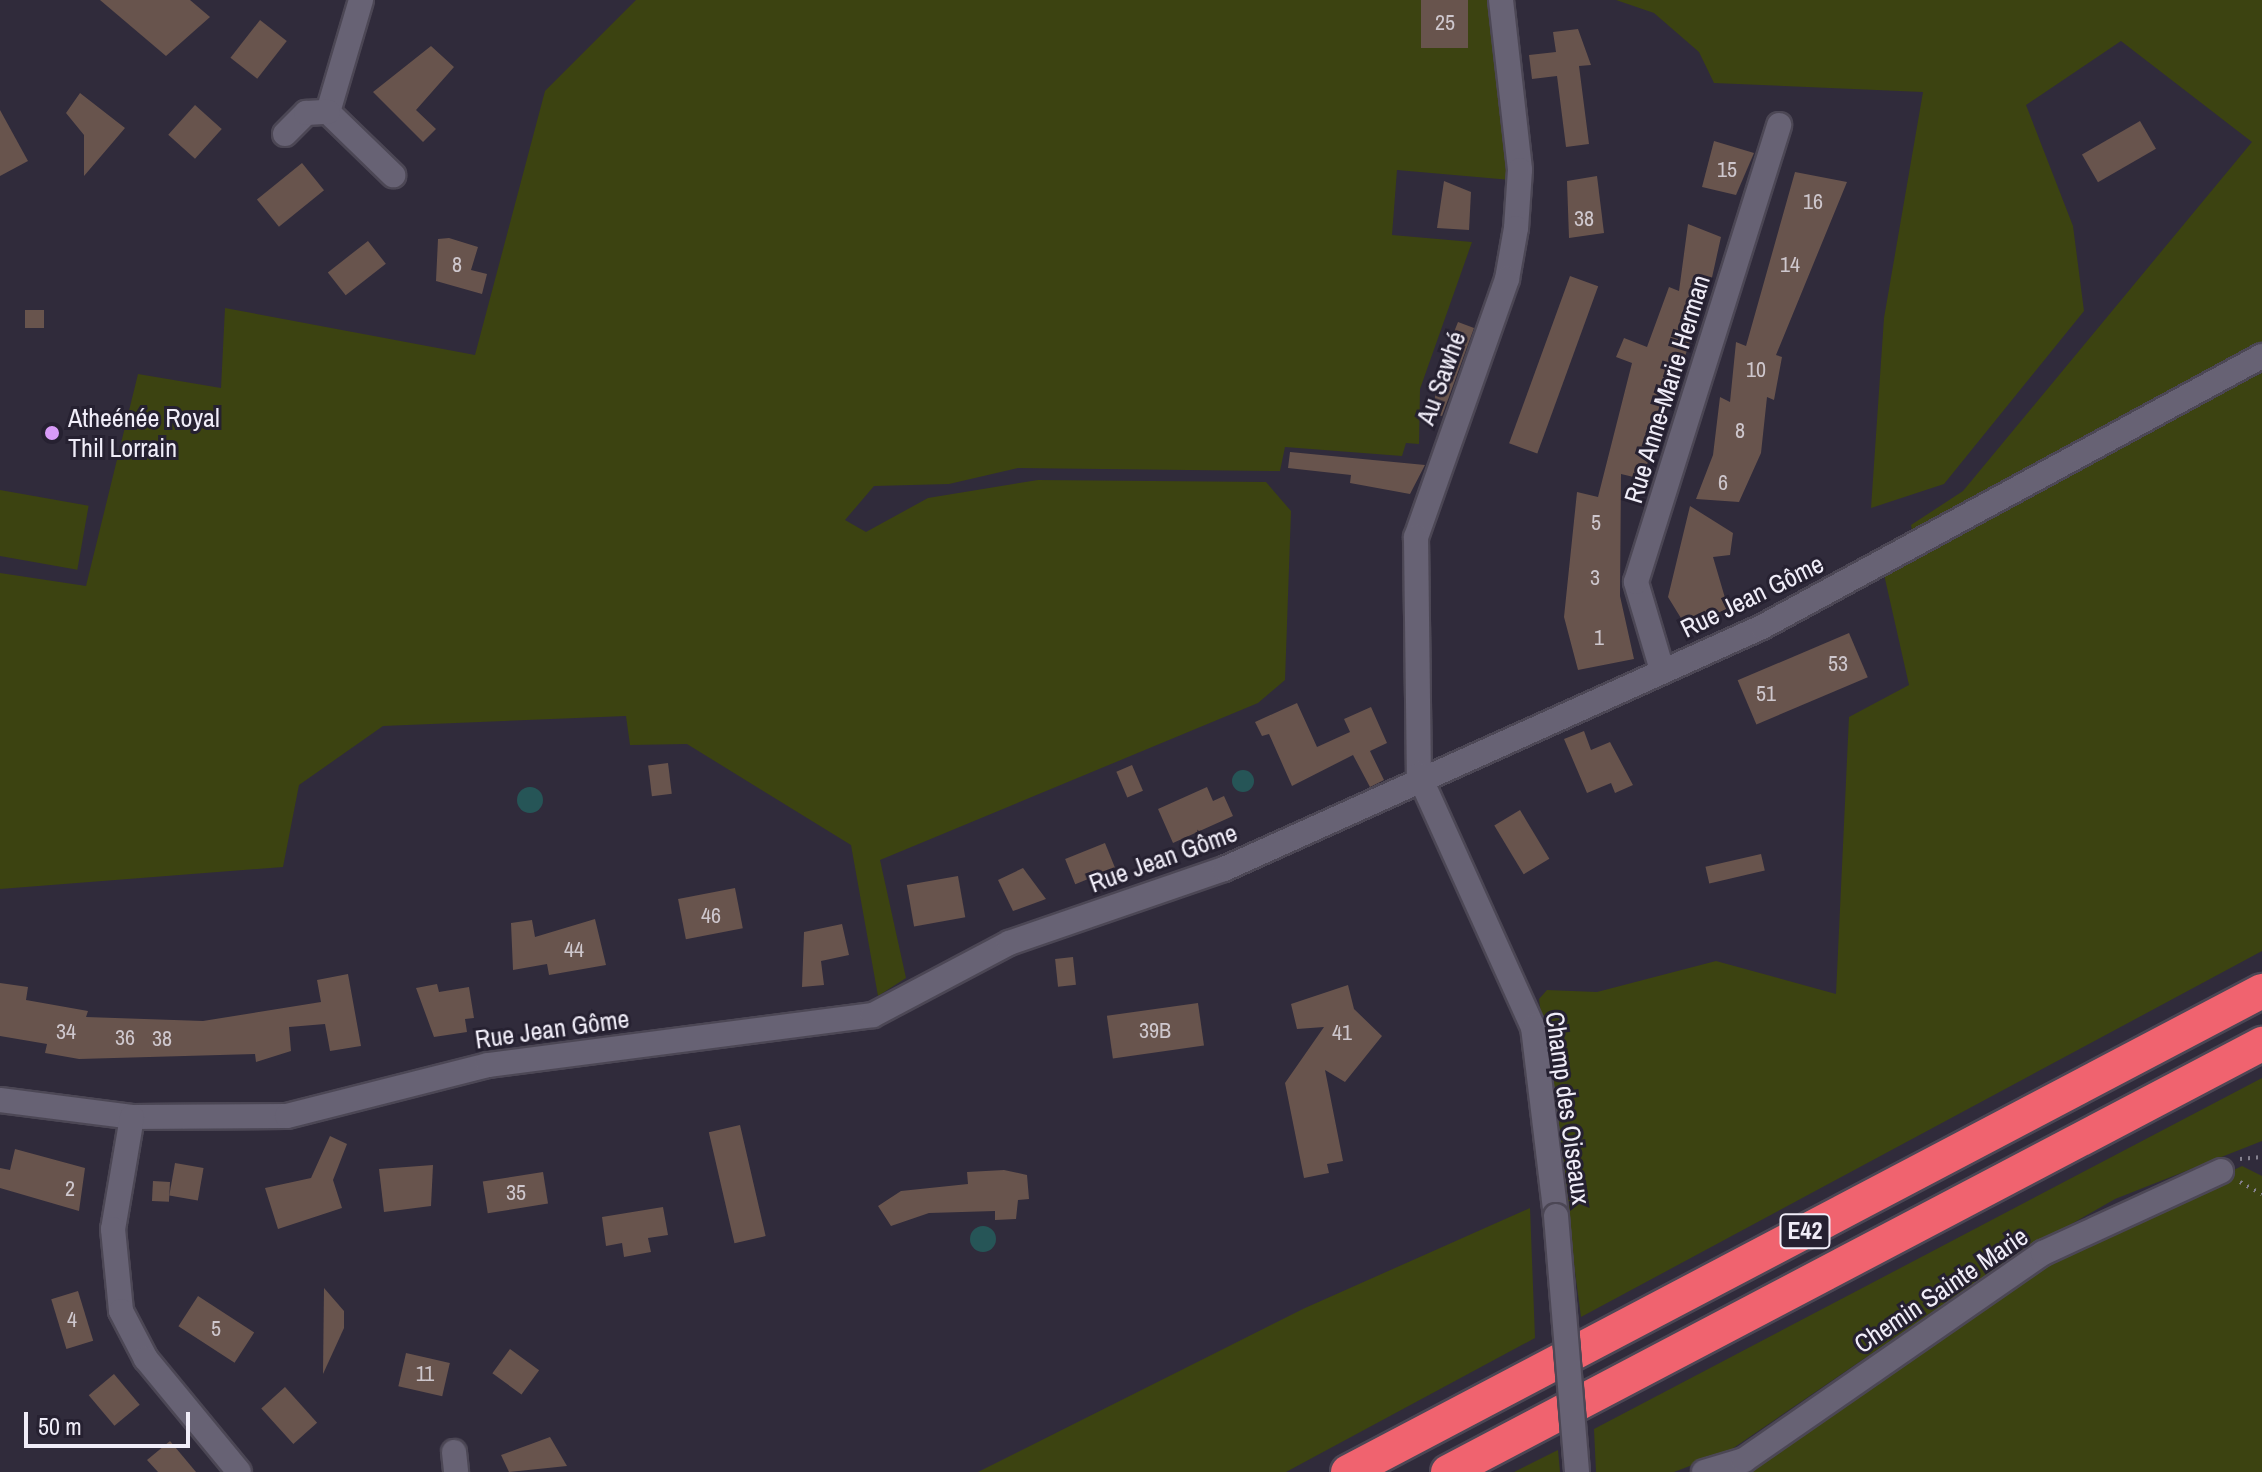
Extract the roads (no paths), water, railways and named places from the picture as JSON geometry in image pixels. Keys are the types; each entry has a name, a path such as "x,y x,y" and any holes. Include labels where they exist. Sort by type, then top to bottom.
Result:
{"highway":[{"name":"E42","path":"1348,1472 2262,991"},
{"name":"E42","path":"1448,1472 2262,1044"}],"street":[{"path":"328,112 361,0"},
{"name":"Au Sawhé","path":"1419,775 1416,537 1507,279 1516,228 1520,170 1501,0"},
{"path":"285,134 306,113 328,112 393,175"},
{"name":"Rue Anne-Marie Herman","path":"1662,670 1636,582 1779,125"},
{"name":"Rue Jean Gôme","path":"0,1100 132,1117 287,1116 488,1065 873,1015 1009,943 1194,881 1419,775 1762,627 2262,356"},
{"name":"Champ des Oiseaux","path":"1419,775 1533,1027 1556,1216 1577,1472"},
{"path":"132,1117 113,1229 121,1311 146,1359 239,1472"},
{"name":"Chemin Sainte Marie","path":"1704,1472 1744,1460 2043,1253 2221,1171"}],"place":[{"name":"Atheénée Royal Thil Lorrain","path":"52,433"}]}
